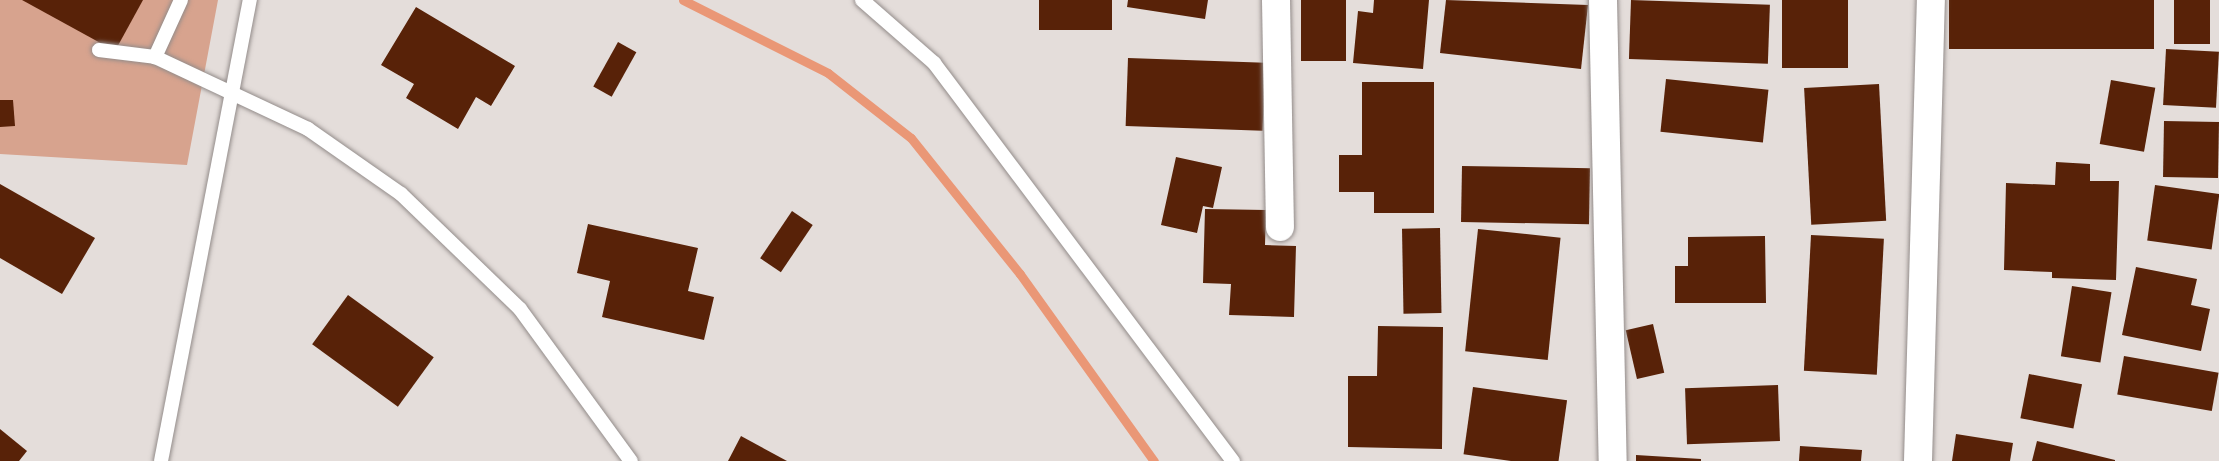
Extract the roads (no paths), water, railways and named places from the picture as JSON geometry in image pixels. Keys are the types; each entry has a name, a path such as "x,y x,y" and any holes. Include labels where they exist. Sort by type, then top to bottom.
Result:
{"street":[{"path":"1276,0 1280,227"},
{"path":"1604,0 1613,461"},
{"path":"1918,461 1931,0"}],"lane":[{"path":"155,57 181,0"},
{"path":"161,461 229,95 250,0"},
{"path":"862,0 934,63 1233,461"},
{"path":"99,50 155,57 229,95 308,129 352,156 453,240 520,309 631,461"}],"waterway":[{"path":"683,0 828,73 911,138 1020,274 1154,461"}]}
